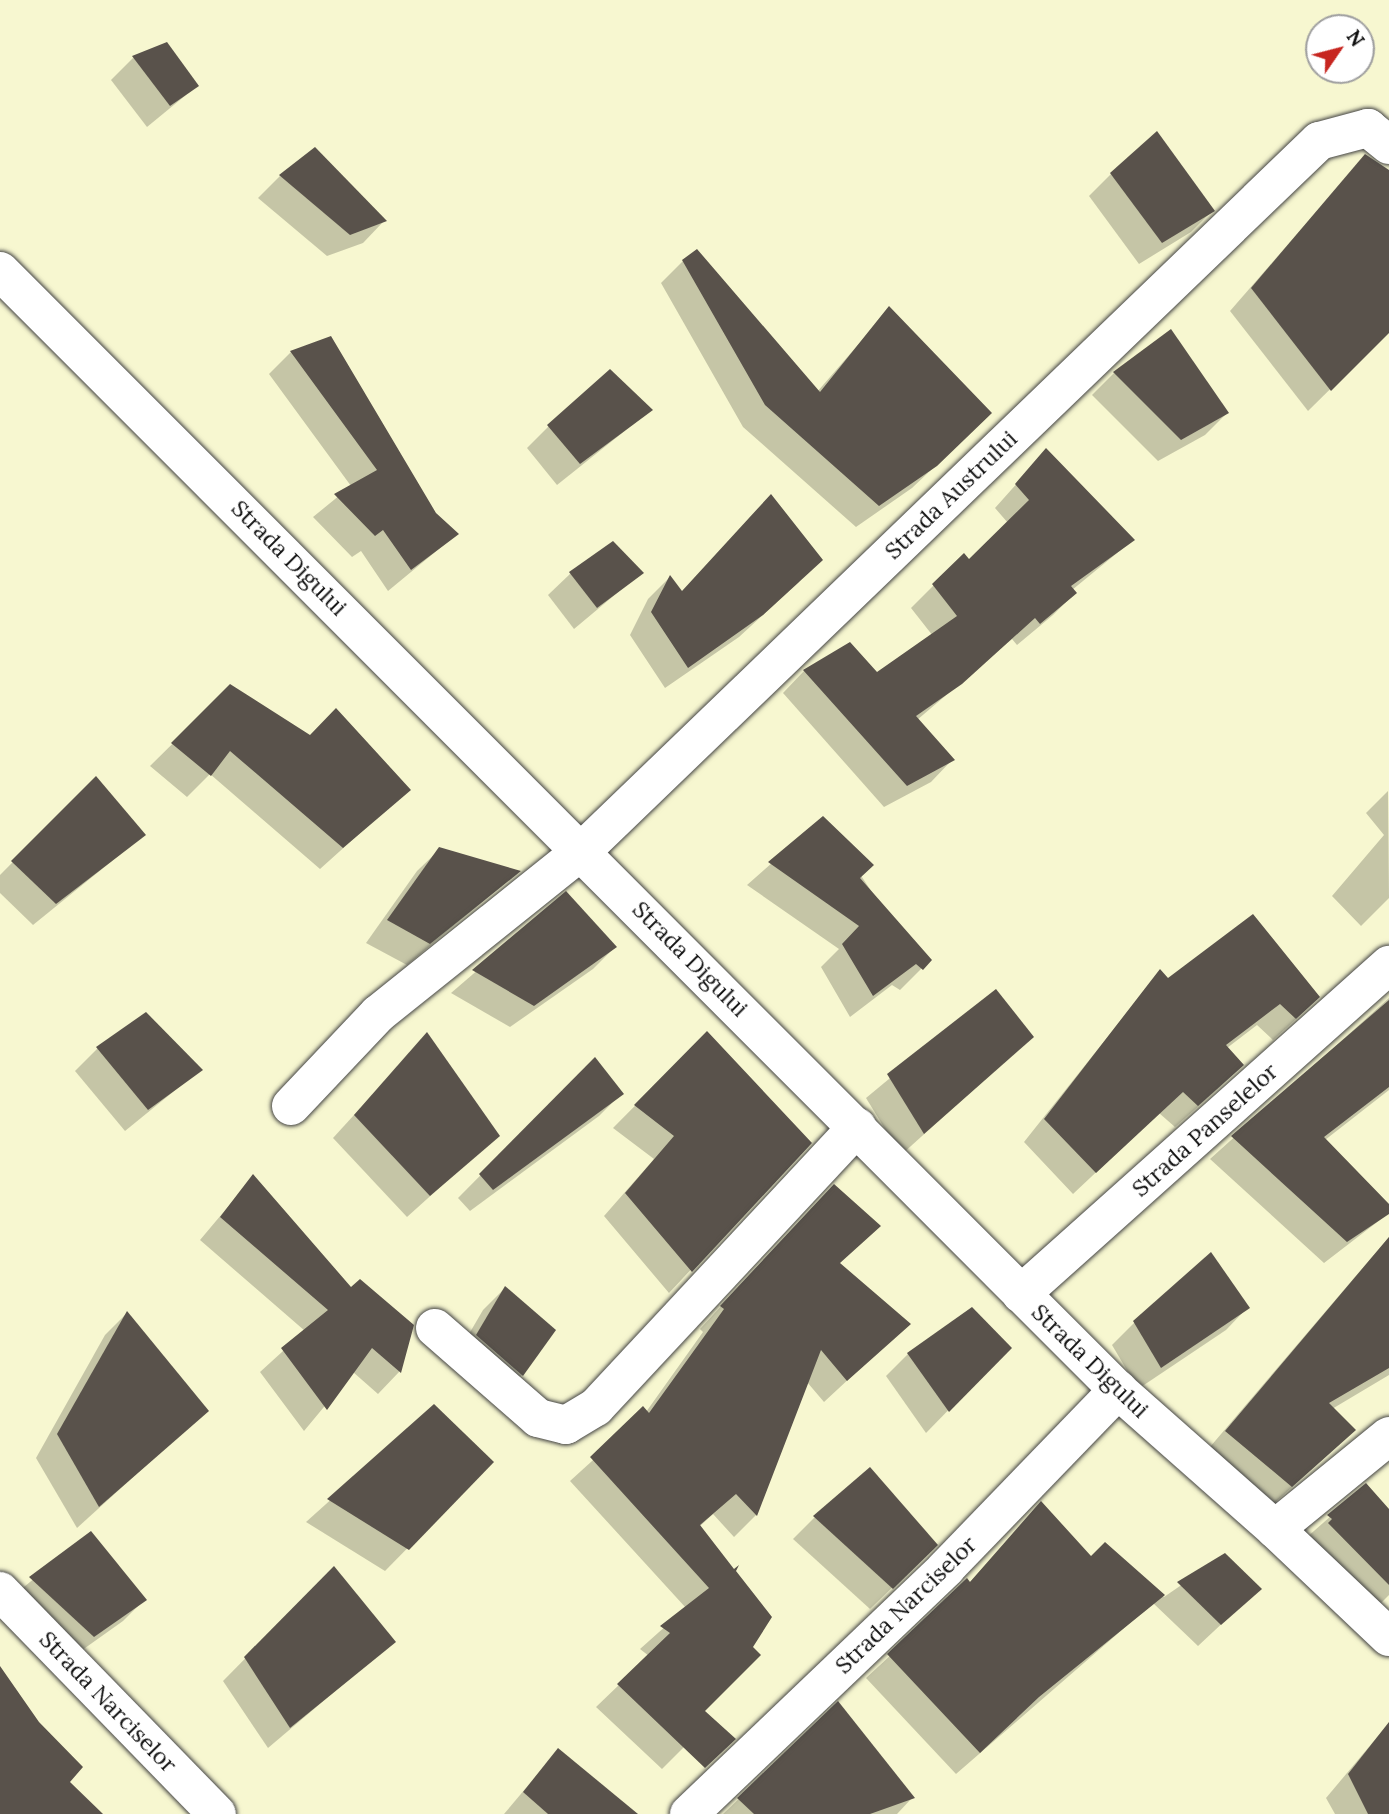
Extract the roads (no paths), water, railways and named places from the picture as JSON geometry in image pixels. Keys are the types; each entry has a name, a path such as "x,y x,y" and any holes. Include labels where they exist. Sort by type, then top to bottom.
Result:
{"street":[{"name":"Strada Austrului","path":"291,1106 378,1014 583,850 1319,141 1368,128 1389,145"},
{"name":"Strada Digului","path":"0,271 583,850 1118,1390 1275,1529 1389,1637"},
{"name":"Strada Panselelor","path":"1021,1294 1389,965"},
{"path":"435,1328 538,1418 566,1425 596,1407 857,1127"},
{"name":"Strada Narciselor","path":"689,1814 946,1568 1118,1390"},
{"path":"1275,1529 1389,1436"},
{"name":"Strada Narciselor","path":"0,1591 217,1814"}]}
